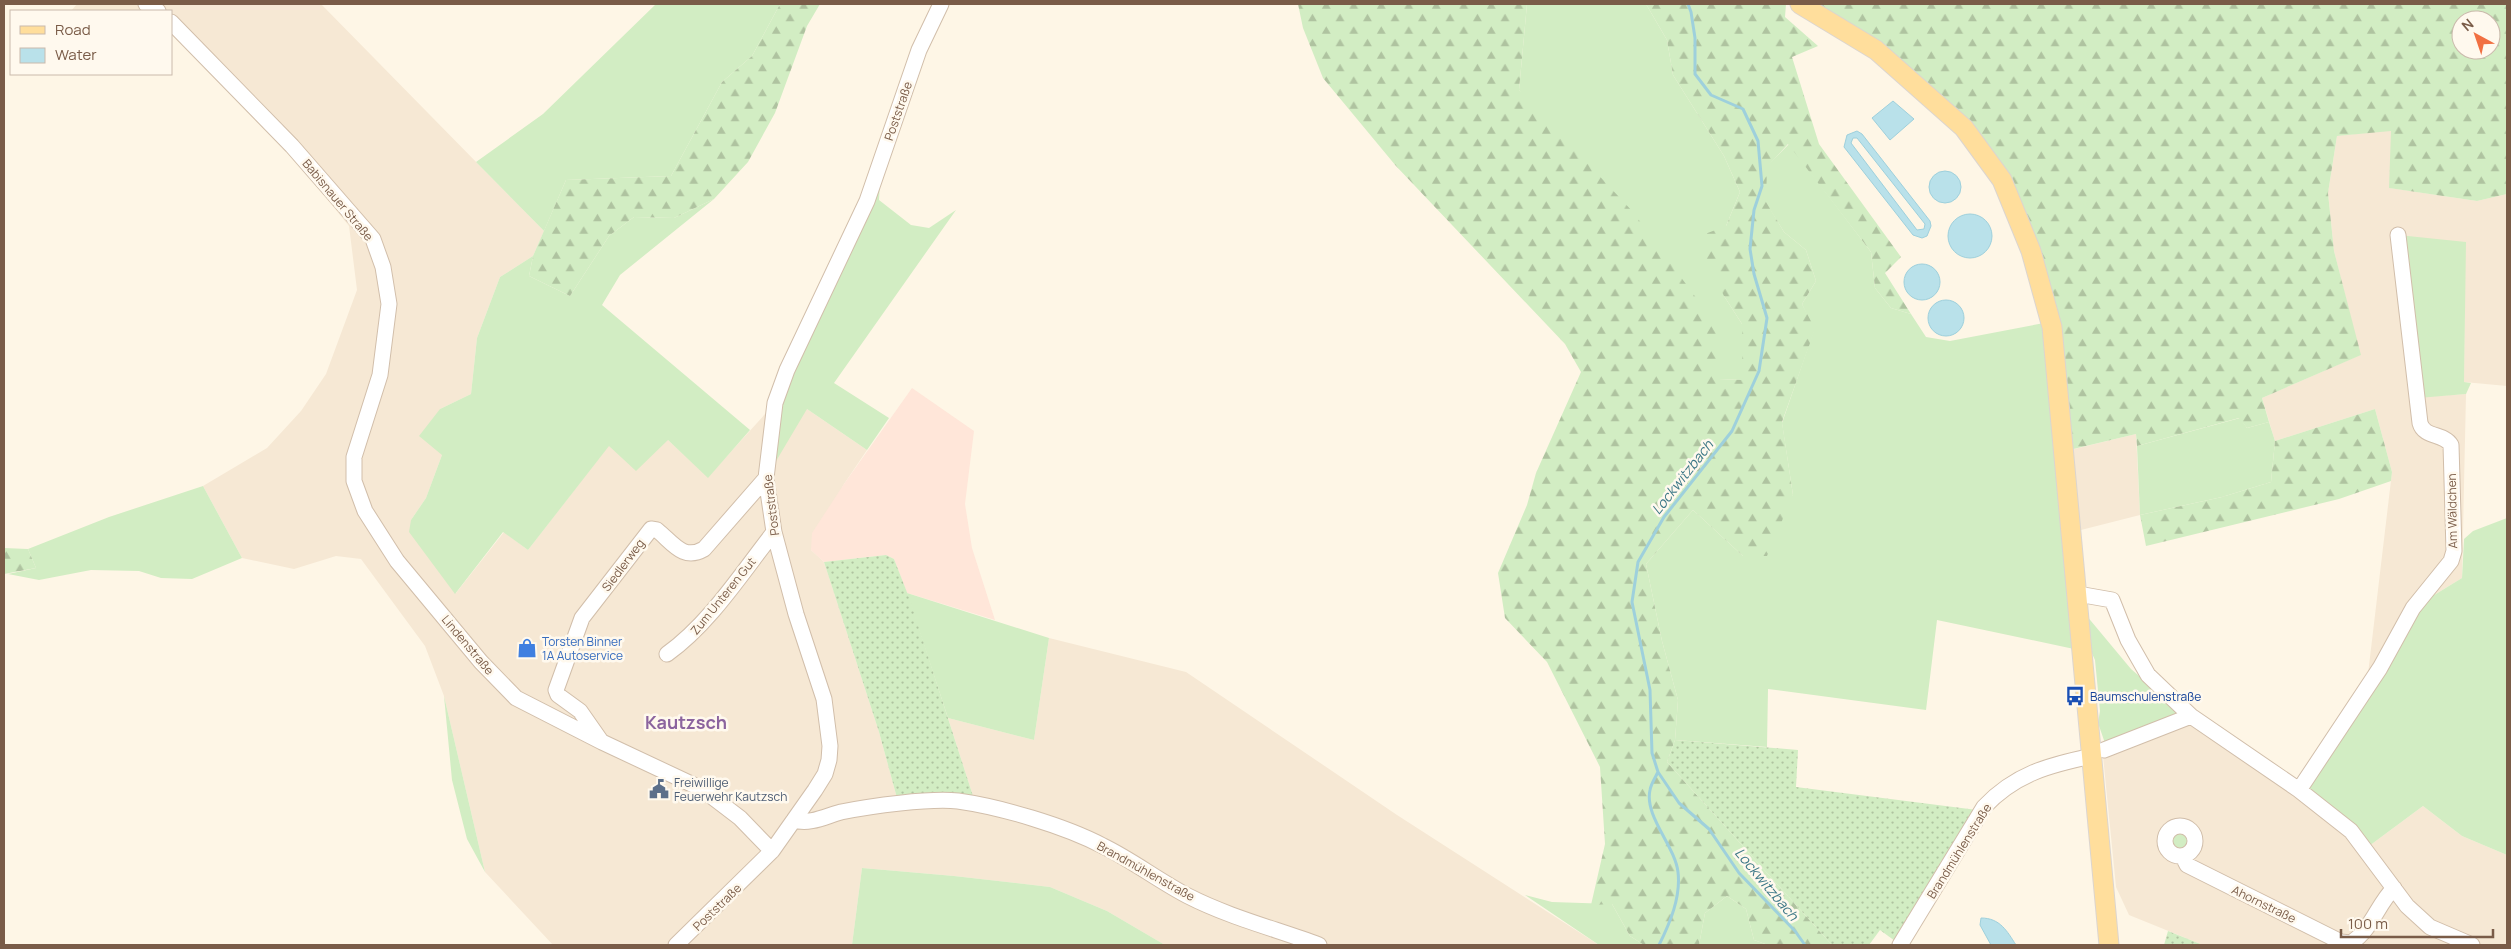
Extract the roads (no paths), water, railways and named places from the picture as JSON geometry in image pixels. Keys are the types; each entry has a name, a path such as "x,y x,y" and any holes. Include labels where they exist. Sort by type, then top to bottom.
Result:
{"main road":[{"path":"1800,4 1876,50 1964,128 2002,180 2031,251 2052,327 2078,594 2098,753 2109,945"}],"street":[{"name":"Poststraße","path":"676,945 772,851 824,774 830,746 824,699 796,614 774,532 766,478 775,403 787,370 867,201 919,50 941,4"},
{"name":"Babisnauer Straße","path":"172,23 292,146 373,238 384,267 389,304 380,375 354,457 354,481 365,512"},
{"name":"Am Wäldchen","path":"2298,790 2380,668 2413,608 2451,561 2454,551 2451,445 2448,440 2425,432 2420,423 2398,235"},
{"name":"Siedlerweg","path":"556,690 582,618 645,535 651,530 656,530 685,554 694,555 704,549 766,478"},
{"name":"Lindenstraße","path":"365,512 397,561 502,685 516,698 719,800 772,851"},
{"name":"Zum Unteren Gut","path":"667,654 685,641 706,618 774,532"},
{"path":"2078,594 2112,600 2128,640 2148,675 2191,716 2298,790 2351,831 2407,906 2430,927 2472,945"},
{"name":"Lindenstraße","path":"556,690 558,695 580,711 602,742"},
{"path":"2098,753 2191,716"},
{"name":"Brandmühlenstraße","path":"1900,945 1984,807 2000,790 2022,777 2062,762 2098,753"},
{"name":"Brandmühlenstraße","path":"794,820 803,823 842,812 900,803 958,801 992,809 1089,839 1189,896 1319,945"},
{"name":"Ahornstraße","path":"2183,856 2187,866 2341,942 2351,944 2362,936 2384,899 2394,888"}],"water":[{"path":"1893,101 1914,119 1890,140 1872,118"},
{"path":"1857,131 1862,134 1930,221 1931,226 1927,236 1922,238 1913,235 1844,147 1847,135","holes":["1853,138 1857,138 1925,224 1924,229 1917,230 1851,143"]},
{"path":"1945,171 1956,176 1961,187 1956,198 1945,203 1934,198 1929,187 1934,176"},
{"path":"1966,214 1974,214 1986,220 1992,236 1986,252 1974,258 1966,258 1954,252 1948,240 1948,232 1954,220"},
{"path":"1922,264 1934,270 1940,282 1934,294 1922,300 1910,294 1904,282 1910,270"},
{"path":"1946,300 1958,306 1964,318 1958,330 1946,336 1934,330 1928,318 1934,306"},
{"path":"1981,918 1993,920 2002,926 2016,945 1991,945 1980,925"}],"waterway":[{"name":"Lockwitzbach","path":"1688,4 1695,38 1695,74 1711,95 1743,109 1758,141 1762,186 1754,210 1750,249 1754,274 1767,318 1759,371 1732,431 1664,517 1638,562 1632,602 1650,690 1652,753 1658,772 1679,803 1709,829 1739,873 1795,931 1805,945"},
{"path":"1658,772 1653,781 1649,800 1655,821 1672,852 1678,872 1678,891 1674,910 1659,945"}],"place":[{"name":"Torsten Binner 1A Autoservice","path":"527,648"},
{"name":"Baumschulenstraße","path":"2075,696"},
{"name":"Freiwillige Feuerwehr Kautzsch","path":"659,789"}],"district":[{"name":"Kautzsch","path":"686,722"}]}
